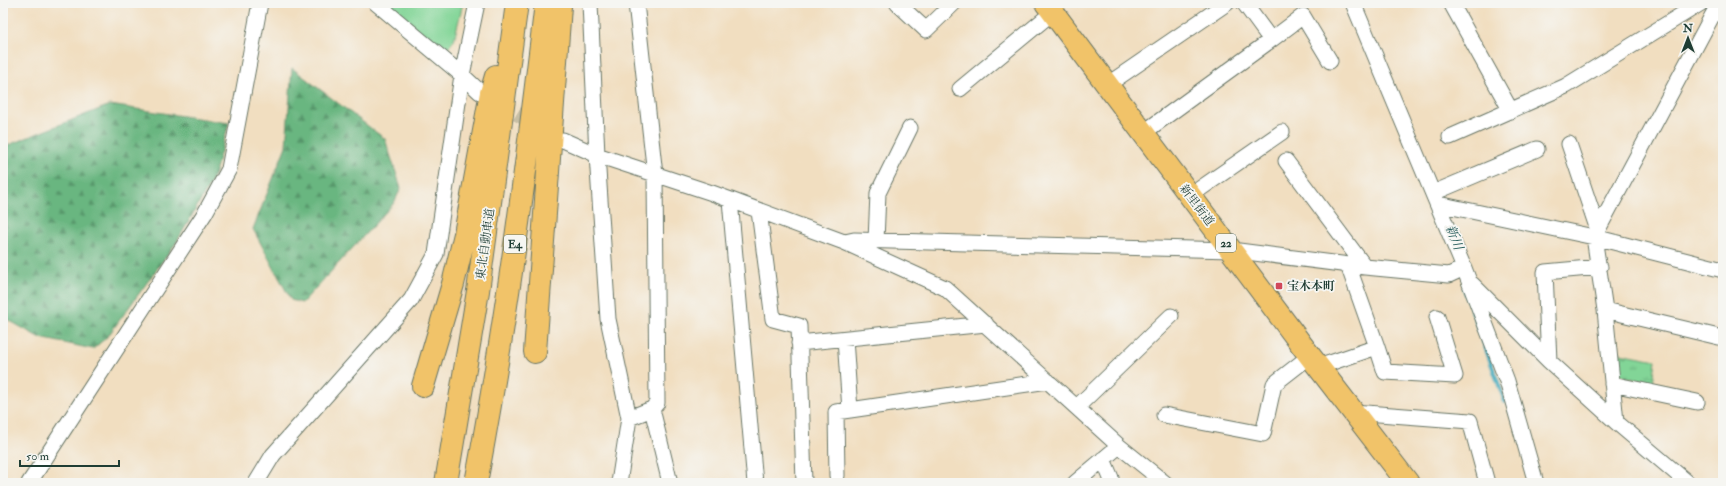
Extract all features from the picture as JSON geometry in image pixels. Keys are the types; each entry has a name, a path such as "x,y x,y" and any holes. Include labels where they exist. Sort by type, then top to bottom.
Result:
{"main road":[{"name":"E4","path":"476,483 516,237 546,3"},
{"path":"535,352 560,3"},
{"path":"423,386 453,284 465,234 491,93 516,6"},
{"name":"東北自動車道","path":"446,483 478,291 516,6"},
{"name":"新里街道","path":"1049,8 1191,195 1314,362 1408,483"}],"street":[{"path":"29,483 205,213 228,169 260,3"},
{"path":"376,3 462,75 480,92"},
{"path":"256,483 273,455 411,300 436,254 462,75 477,3"},
{"path":"590,3 597,155 608,319 629,418 619,483"},
{"path":"629,418 652,409 657,403 656,175 636,3"},
{"path":"897,3 926,30 954,3"},
{"path":"1107,85 1228,3"},
{"path":"1244,3 1271,40"},
{"path":"1353,3 1467,275 1507,381 1536,483"},
{"path":"1451,3 1511,111"},
{"path":"1450,137 1566,86 1701,3"},
{"path":"1596,234 1719,3 1723,9"},
{"path":"960,90 1049,8"},
{"path":"1143,133 1303,16 1330,62"},
{"path":"876,241 878,193 910,128"},
{"path":"1191,195 1282,132"},
{"path":"564,140 597,155 730,200 844,242 945,288 1119,446 1165,483"},
{"path":"1569,144 1596,234 1616,422"},
{"path":"1436,199 1537,150"},
{"path":"1286,161 1365,267"},
{"path":"1436,199 1596,234 1723,270"},
{"path":"730,200 755,483"},
{"path":"760,211 773,319 799,326 804,483"},
{"path":"844,242 854,240 1231,250 1365,267 1450,275 1467,275 1549,361 1616,422 1688,483"},
{"path":"1348,265 1385,372 1455,376 1437,317"},
{"path":"1549,361 1545,272 1600,267"},
{"path":"1605,310 1723,338"},
{"path":"1077,408 1171,316"},
{"path":"799,343 986,324"},
{"path":"845,339 850,410"},
{"path":"1164,415 1263,434 1274,384 1314,362 1377,347"},
{"path":"837,476 836,412 1048,381"},
{"path":"1612,384 1696,402"},
{"path":"652,409 670,483"},
{"path":"1353,412 1470,421 1486,483"},
{"path":"1074,483 1119,446"},
{"path":"1103,459 1111,478 1111,483"},
{"path":"1146,468 1147,483"}],"green space":[{"path":"383,3 463,3 454,40 445,52"},
{"path":"292,68 385,139 401,188 394,203 302,303 291,300 253,229 286,146"},
{"path":"110,105 229,123 213,179 176,243 108,336 93,349 40,338 3,317 3,147"},
{"path":"1615,352 1656,360 1653,383 1624,377 1616,370"}],"waterway":[{"name":"新川","path":"1464,288 1505,402"}],"tunnel":[{"path":"497,102 538,126"}],"place":[{"name":"宝木本町","path":"1279,286"}]}
